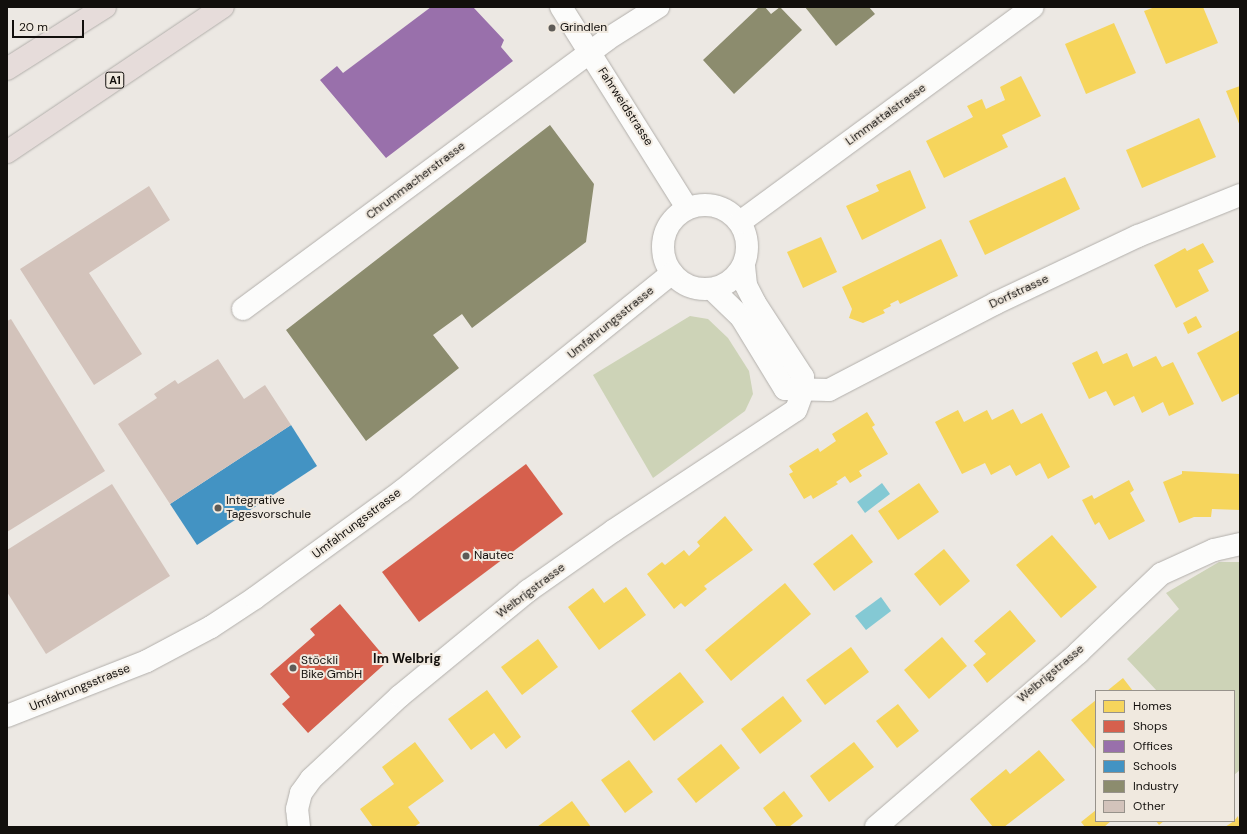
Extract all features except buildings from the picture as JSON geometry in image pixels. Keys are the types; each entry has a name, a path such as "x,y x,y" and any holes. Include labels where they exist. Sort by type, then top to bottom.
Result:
{"highway":[{"path":"7,69 104,7"},
{"name":"A1","path":"7,152 223,7"}],"street":[{"name":"Fahrweidstrasse","path":"561,7 687,208"},
{"name":"Chrummacherstrasse","path":"243,309 590,53 658,7"},
{"name":"Limmattalstrasse","path":"740,222 1033,7"},
{"name":"Dorfstrasse","path":"712,289 741,317 784,389 803,391 829,390 996,302 1138,236 1240,195"},
{"path":"744,265 727,284 712,289 697,289 683,283 672,273 665,263 663,239 675,217 687,208 699,205 715,205 728,211 740,222 747,241 744,265 746,285 755,303 803,377 803,391"},
{"name":"Umfahrungsstrasse","path":"7,716 147,661 211,627 255,598 402,491 672,273"},
{"name":"Welbrigstrasse","path":"295,826 301,793 311,779 400,696 528,592 613,531 796,410 803,391"},
{"name":"Welbrigstrasse","path":"876,827 1078,653 1161,574 1214,550 1240,544"}],"green space":[{"path":"690,316 708,319 728,338 749,371 753,394 745,411 653,478 593,375"},
{"path":"1219,562 1240,562 1240,770 1235,774 1235,690 1156,690 1127,659 1179,609 1166,593"}],"water":[{"path":"882,483 890,494 865,513 857,502"},
{"path":"881,597 891,611 866,630 855,616"}],"place":[{"name":"Grindlen","path":"552,28"},
{"name":"Integrative Tagesvorschule","path":"218,508"},
{"name":"Nautec","path":"466,556"},
{"name":"Stöckli Bike GmbH","path":"293,668"}],"district":[{"name":"Im Welbrig","path":"407,659"}]}
